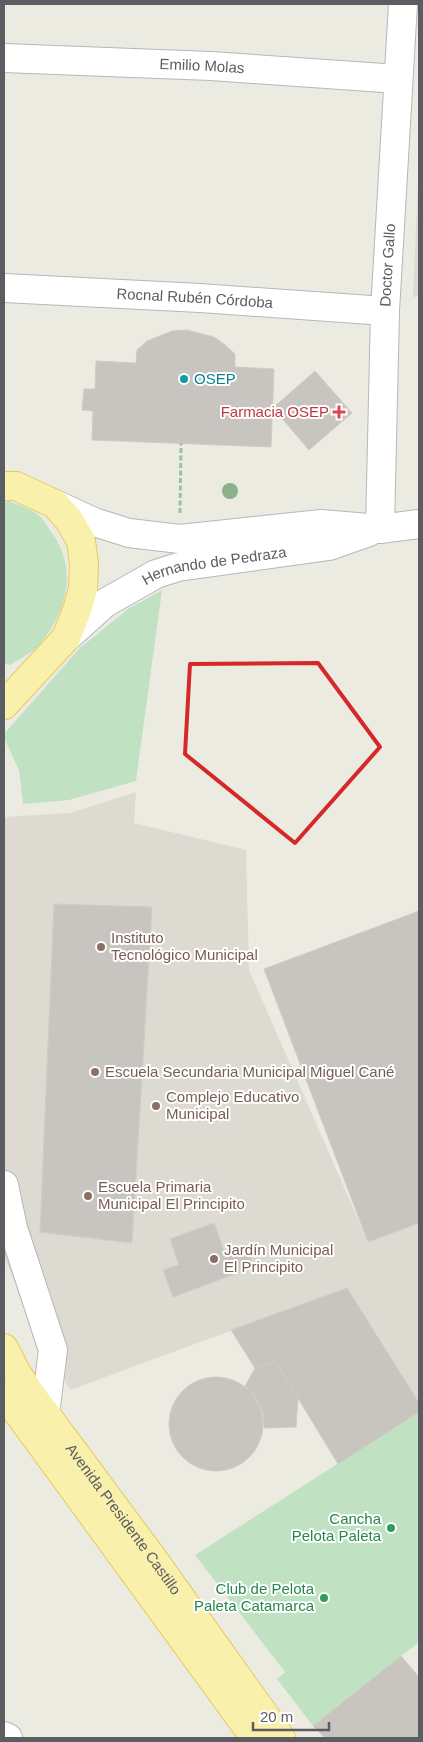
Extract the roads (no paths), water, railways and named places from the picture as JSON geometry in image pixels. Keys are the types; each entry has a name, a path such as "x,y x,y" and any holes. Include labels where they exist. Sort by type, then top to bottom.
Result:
{"main road":[{"path":"4,705 66,638 83,589 84,564 81,541 70,520 55,504 8,483"},
{"path":"4,677 37,668"},
{"name":"Avenida Presidente Castillo","path":"4,1348 16,1372 45,1414 151,1556 281,1738"},
{"name":"Avenida Presidente Castillo","path":"4,1396 256,1738"}],"street":[{"name":"Doctor Gallo","path":"380,529 385,311 403,4"},
{"name":"Emilio Molas","path":"4,58 211,66 398,79"},
{"name":"Rocnal Rubén Córdoba","path":"4,288 200,298 385,311"},
{"name":"Hernando de Pedraza","path":"55,504 94,522 129,533 180,539 321,524 380,529"},
{"name":"Hernando de Pedraza","path":"66,638 105,603 156,574 193,565 329,546 380,529 419,524"},
{"path":"4,1185 13,1228 53,1350 45,1414"},
{"path":"4,1261 13,1228"},
{"path":"4,1736 8,1738"}],"place":[{"name":"OSEP","path":"184,379"},
{"name":"Farmacia OSEP","path":"339,412"},
{"name":"Instituto Tecnológico Municipal","path":"101,947"},
{"name":"Escuela Secundaria Municipal Miguel Cané","path":"95,1072"},
{"name":"Complejo Educativo Municipal","path":"156,1106"},
{"name":"Escuela Primaria Municipal El Principito","path":"88,1196"},
{"name":"Jardín Municipal El Principito","path":"214,1259"},
{"name":"Cancha Pelota Paleta","path":"391,1528"},
{"name":"Club de Pelota Paleta Catamarca","path":"324,1598"}]}
